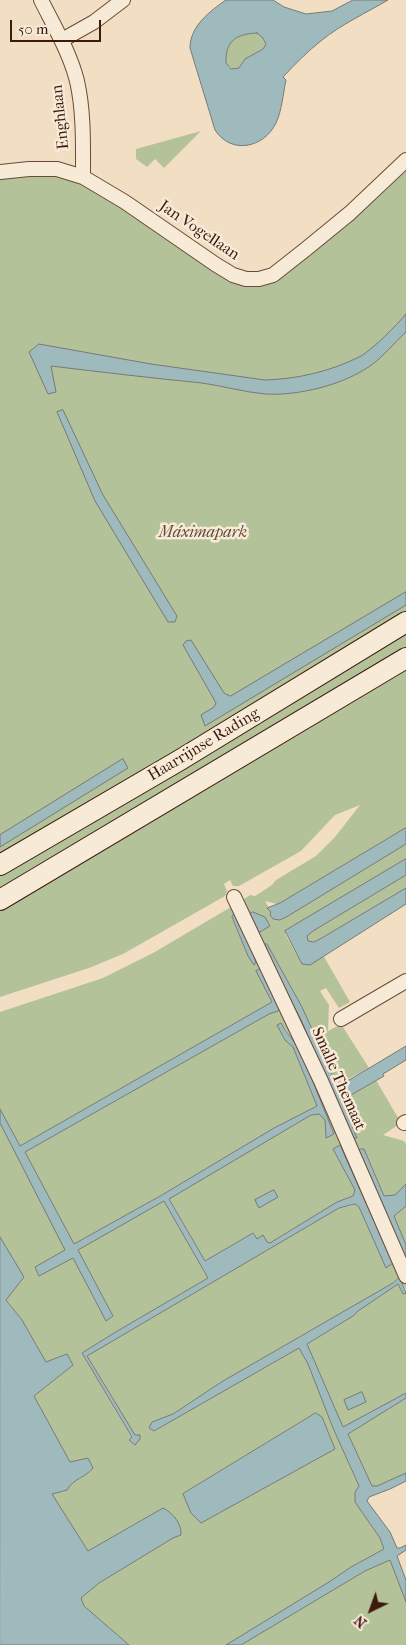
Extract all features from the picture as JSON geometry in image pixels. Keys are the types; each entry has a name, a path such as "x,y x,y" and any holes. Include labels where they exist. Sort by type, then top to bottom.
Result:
{"main road":[{"name":"Haarrijnse Rading","path":"0,865 180,760 406,622"},
{"name":"Haarrijnse Rading","path":"0,900 406,658"}],"street":[{"name":"Enghlaan","path":"41,0 62,40 77,80 82,117 83,177"},
{"path":"62,40 94,22 123,0"},
{"name":"Jan Vogellaan","path":"0,172 29,169 57,170 83,177 125,202 233,275 246,279 259,279 273,275 306,250 350,213 406,160"},
{"name":"Smalle Themaat","path":"234,897 321,1081 406,1276"},
{"path":"341,1019 406,980"}],"green space":[{"path":"257,33 266,44 263,49 245,59 239,68 232,69 226,63 227,49 230,44 238,37"},
{"path":"201,131 164,168 155,159 147,167 136,159 136,149"},
{"name":"Máximapark","path":"406,167 406,828 280,903 265,901 273,919 280,920 406,844 406,860 285,934 302,964 310,965 323,955 350,1002 339,1008 326,988 320,991 329,1005 328,1031 341,1024 369,1068 337,1085 302,1007 267,944 263,947 301,1020 352,1138 357,1137 343,1104 344,1099 376,1080 401,1123 383,1135 404,1141 406,1144 406,1184 395,1195 384,1196 364,1149 357,1151 406,1262 406,1290 398,1278 393,1283 223,1381 173,1414 152,1422 149,1428 154,1431 299,1348 308,1364 359,1487 355,1492 355,1502 380,1538 384,1549 351,1567 226,1645 129,1645 84,1606 80,1598 99,1583 181,1535 181,1531 173,1516 163,1508 88,1551 51,1494 67,1490 73,1482 93,1468 88,1458 70,1462 34,1396 73,1365 67,1354 46,1362 22,1320 6,1299 24,1277 0,1237 0,1123 66,1250 35,1267 39,1276 73,1257 106,1321 113,1316 78,1250 164,1200 208,1278 82,1353 132,1438 130,1441 134,1445 140,1439 140,1435 135,1435 87,1356 339,1208 355,1204 359,1207 386,1268 393,1263 340,1145 333,1149 355,1190 353,1196 337,1202 270,1243 263,1236 257,1239 253,1233 205,1261 169,1198 311,1115 319,1114 325,1120 326,1138 334,1134 301,1052 281,1023 278,1025 285,1040 293,1047 317,1106 274,1128 162,1195 74,1244 25,1152 269,1014 278,1011 281,1007 260,970 257,971 272,1002 20,1146 0,1109 0,1012 103,978 153,953 231,907 235,913 232,918 248,956 254,964 256,962 239,916 249,915 242,906 244,899 250,895 255,896 272,885 276,880 316,856 335,837 360,805 335,815 301,851 239,886 233,886 230,880 224,884 227,891 225,896 123,954 89,968 0,997 0,177 36,173 55,174 77,181 104,196 204,265 236,283 260,284 277,279 307,257","holes":["316,1413 322,1417 335,1449 201,1523 191,1513 183,1494"]},
{"path":"406,875 406,888 320,939 314,942 308,941 307,936 313,931"},
{"path":"406,1206 406,1245 394,1216"},
{"path":"398,1284 403,1294 406,1293 406,1393 343,1428 307,1344 353,1316"},
{"path":"406,1398 406,1473 377,1486 372,1486 348,1434"},
{"path":"390,1560 406,1602 406,1645 241,1645 365,1571"}],"water":[{"path":"226,0 273,0 284,7 306,14 332,11 353,0 388,0 330,34 292,67 283,77 286,80 281,107 271,132 256,143 238,145 222,138 215,130 190,48 193,33 197,26 208,14","holes":["257,33 266,44 263,49 245,59 239,68 231,69 226,63 227,49 233,40 243,35"]},
{"path":"406,314 406,332 370,366 334,384 292,393 265,394 202,383 51,366 56,392 48,394 29,352 39,344 151,364 265,380 277,379 327,370 361,356 385,336"},
{"path":"63,410 103,495 177,616 175,622 168,622 95,501 57,412"},
{"path":"406,592 406,605 205,726 201,715 214,707 216,703 183,645 186,641 191,640 224,693 230,696"},
{"path":"123,759 128,768 0,847 0,835"},
{"path":"406,828 406,844 288,916 280,920 273,919 270,915 271,912 267,908 280,903"},
{"path":"406,859 406,875 313,931 307,936 308,941 314,942 320,939 406,888 406,904 310,965 302,964 285,931"},
{"path":"253,912 265,917 270,926 258,933 249,915"},
{"path":"235,913 239,916 256,962 254,965 248,956 232,917"},
{"path":"267,944 302,1007 337,1085 351,1079 406,1046 406,1060 383,1074 384,1076 344,1099 343,1104 357,1138 352,1138 301,1020 263,947"},
{"path":"260,969 281,1007 278,1011 269,1014 25,1152 74,1244 162,1195 274,1128 317,1106 293,1047 285,1040 277,1025 281,1023 301,1052 334,1134 326,1138 325,1120 319,1114 311,1115 169,1199 205,1261 253,1233 257,1239 263,1235 267,1242 270,1243 337,1202 353,1196 355,1190 333,1149 340,1145 393,1263 386,1268 359,1207 355,1204 339,1208 87,1356 135,1435 140,1435 140,1439 135,1445 129,1440 132,1437 82,1353 208,1278 164,1201 78,1250 113,1316 106,1321 73,1258 39,1276 35,1267 65,1250 0,1123 0,1109 20,1146 272,1002 256,971"},
{"path":"364,1149 384,1196 395,1195 406,1184 406,1206 394,1216 406,1245 406,1262 357,1151"},
{"path":"274,1190 278,1197 259,1208 255,1200"},
{"path":"0,1237 24,1277 6,1300 22,1320 46,1362 67,1354 73,1365 34,1396 70,1462 88,1458 93,1468 67,1490 52,1494 88,1551 163,1508 173,1516 180,1527 181,1535 99,1583 81,1598 84,1606 129,1645 0,1645"},
{"path":"399,1278 406,1293 403,1294 398,1284 353,1316 307,1344 343,1427 406,1393 406,1398 348,1434 372,1486 377,1486 406,1473 406,1481 369,1497 367,1501 390,1532 397,1548 406,1545 406,1550 397,1556 406,1580 406,1602 390,1560 365,1571 241,1645 226,1645 351,1567 384,1549 380,1538 355,1502 355,1492 359,1486 333,1428 308,1364 299,1348 154,1431 149,1428 152,1422 173,1414 223,1381"},
{"path":"362,1392 366,1402 348,1410 344,1400"},
{"path":"316,1413 322,1417 335,1449 201,1523 191,1513 183,1494"}]}
